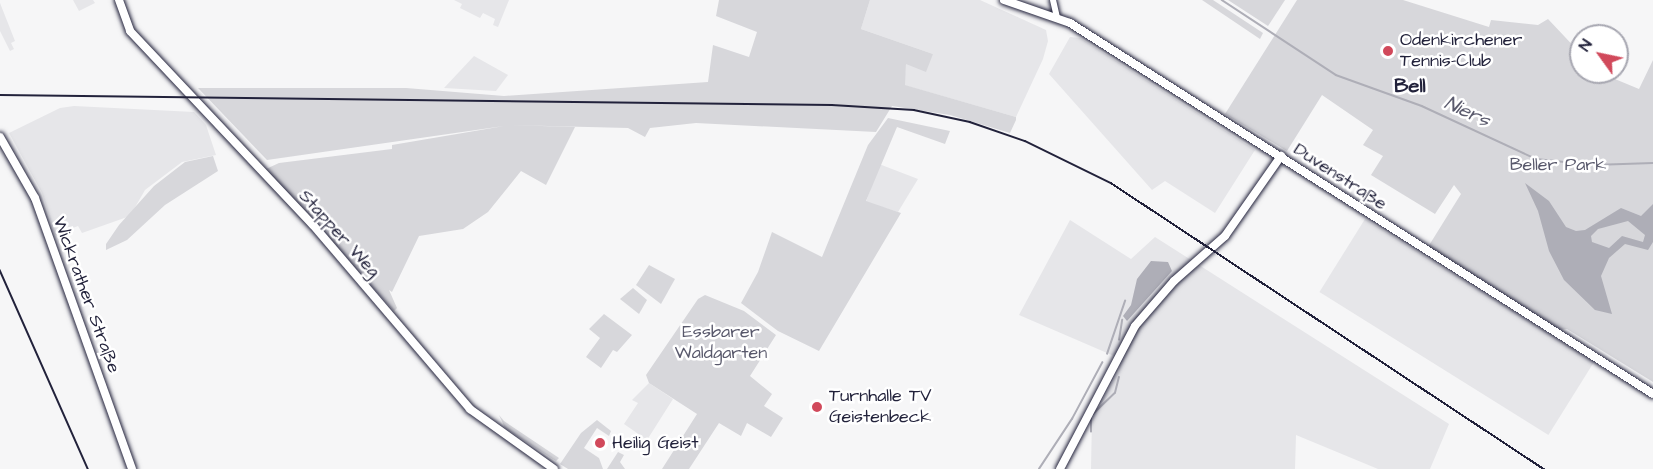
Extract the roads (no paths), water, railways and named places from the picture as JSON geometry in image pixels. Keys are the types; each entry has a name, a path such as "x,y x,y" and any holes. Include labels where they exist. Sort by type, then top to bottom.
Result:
{"main road":[{"name":"Duvenstraße","path":"1004,0 1057,17 1281,156 1653,394"},
{"name":"Stapper Weg","path":"119,1 130,31 313,225 463,402 485,422 554,469"},
{"name":"Wickrather Straße","path":"0,137 34,198 132,469"},
{"path":"1060,469 1135,326 1174,281 1238,222 1281,156"}],"street":[{"path":"1053,0 1057,17"}],"waterway":[{"name":"Niers","path":"1222,0 1336,75 1422,106 1536,159 1593,165 1653,163"},
{"path":"1107,354 1125,301"},
{"path":"1119,340 1122,320"},
{"path":"1039,469 1072,419 1102,363"},
{"path":"1093,414 1115,393 1119,377"},
{"path":"1091,418 1091,432"}],"railway":[{"path":"0,95 832,105 914,110 970,122 1025,141 1111,183 1544,469"},
{"path":"0,270 88,469"}],"place":[{"name":"Odenkirchener Tennis-Club","path":"1388,51"},
{"name":"Turnhalle TV Geistenbeck","path":"817,407"},
{"name":"Heilig Geist","path":"600,443"}],"district":[{"name":"Bell","path":"1410,86"}],"park label":[{"name":"Beller Park","path":"1558,165"},
{"name":"Essbarer Waldgarten","path":"721,343"}]}
